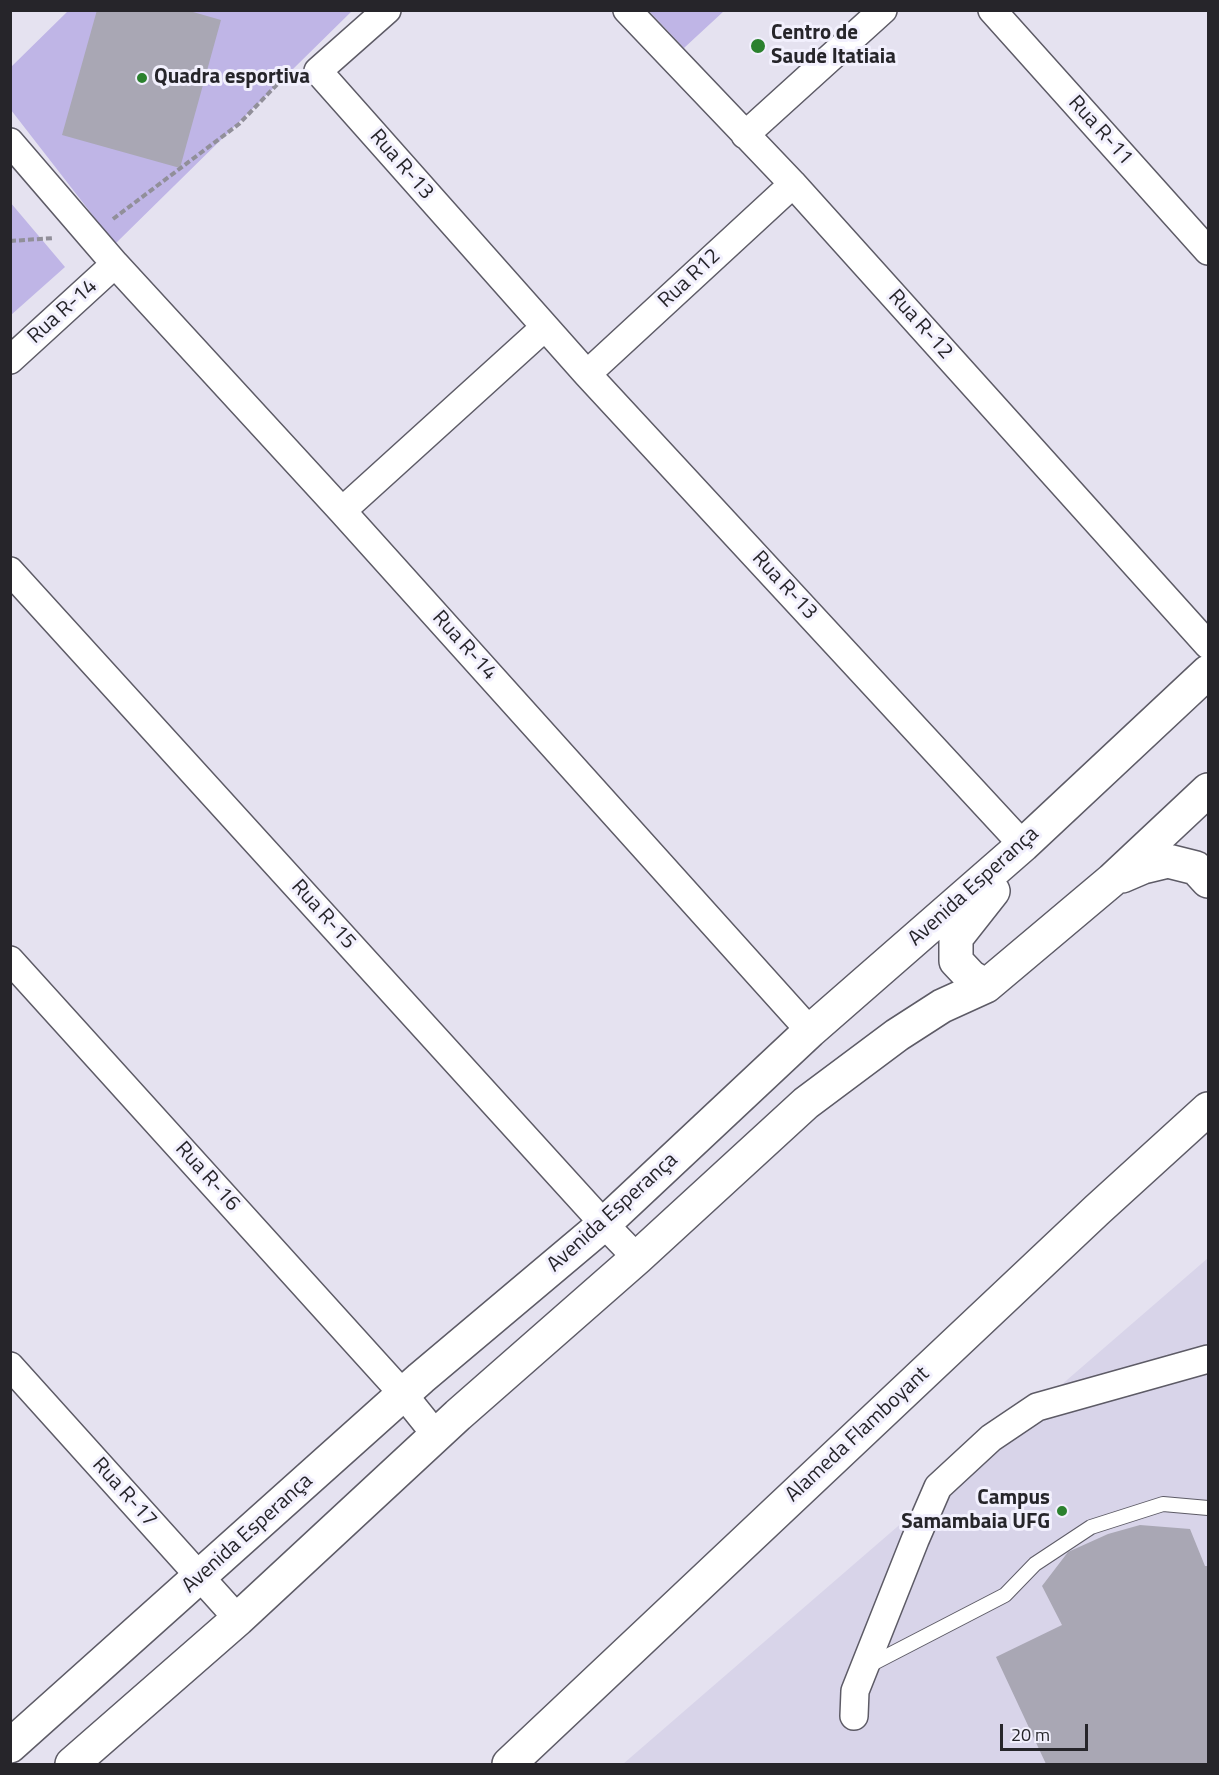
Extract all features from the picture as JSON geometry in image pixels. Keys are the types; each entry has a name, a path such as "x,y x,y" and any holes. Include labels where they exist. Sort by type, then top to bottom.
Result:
{"main road":[{"name":"Avenida Esperança","path":"10,1746 403,1394 604,1224 810,1031 1023,844 1209,672"},
{"path":"72,1764 238,1619 436,1435 637,1258 806,1103 906,1029 942,1006 986,986 1112,880 1209,789"},
{"path":"986,986 971,976 956,961 956,938 999,883 1023,844"},
{"path":"1112,880 1143,867 1168,861 1196,868 1209,881"},
{"name":"Alameda Flamboyant","path":"509,1764 1097,1210 1209,1108"}],"street":[{"name":"Rua R-13","path":"387,10 318,71 544,327 1023,844"},
{"name":"Rua R-12","path":"627,10 794,184 1209,645"},
{"path":"745,135 883,10"},
{"name":"Rua R-11","path":"992,10 1209,251"},
{"name":"Rua R-14","path":"10,142 115,264 342,511 810,1031"},
{"name":"Rua R12","path":"587,374 794,184"},
{"name":"Rua R-14","path":"10,360 115,264"},
{"path":"342,511 544,327"},
{"name":"Rua R-15","path":"10,571 637,1258"},
{"name":"Rua R-16","path":"10,960 403,1394 436,1435"},
{"path":"854,1716 855,1691 938,1487 991,1438 1037,1407 1209,1359"},
{"name":"Rua R-17","path":"10,1366 238,1619"}],"lane":[{"path":"864,1668 1005,1596 1035,1564 1091,1527 1163,1504 1209,1508"}],"path":[{"path":"10,241 91,236 239,124 293,68"}],"shaded area":[{"path":"68,11 352,11 115,244 11,110 11,67"},
{"path":"649,11 724,11 684,48"},
{"path":"10,202 65,267 11,315 10,315"},
{"name":"Campus Samambaia UFG","path":"1208,1258 1208,1764 623,1764"}],"building":[{"name":"Quadra esportiva","path":"97,10 186,10 221,20 180,168 62,135"},
{"path":"1140,1525 1190,1529 1205,1566 1208,1566 1208,1764 1046,1764 996,1657 1062,1625 1042,1586 1068,1552 1108,1534"}],"place":[{"name":"Centro de Saude Itatiaia","path":"758,46"},
{"name":"Quadra esportiva","path":"142,78"},
{"name":"Campus Samambaia UFG","path":"1062,1511"}]}
